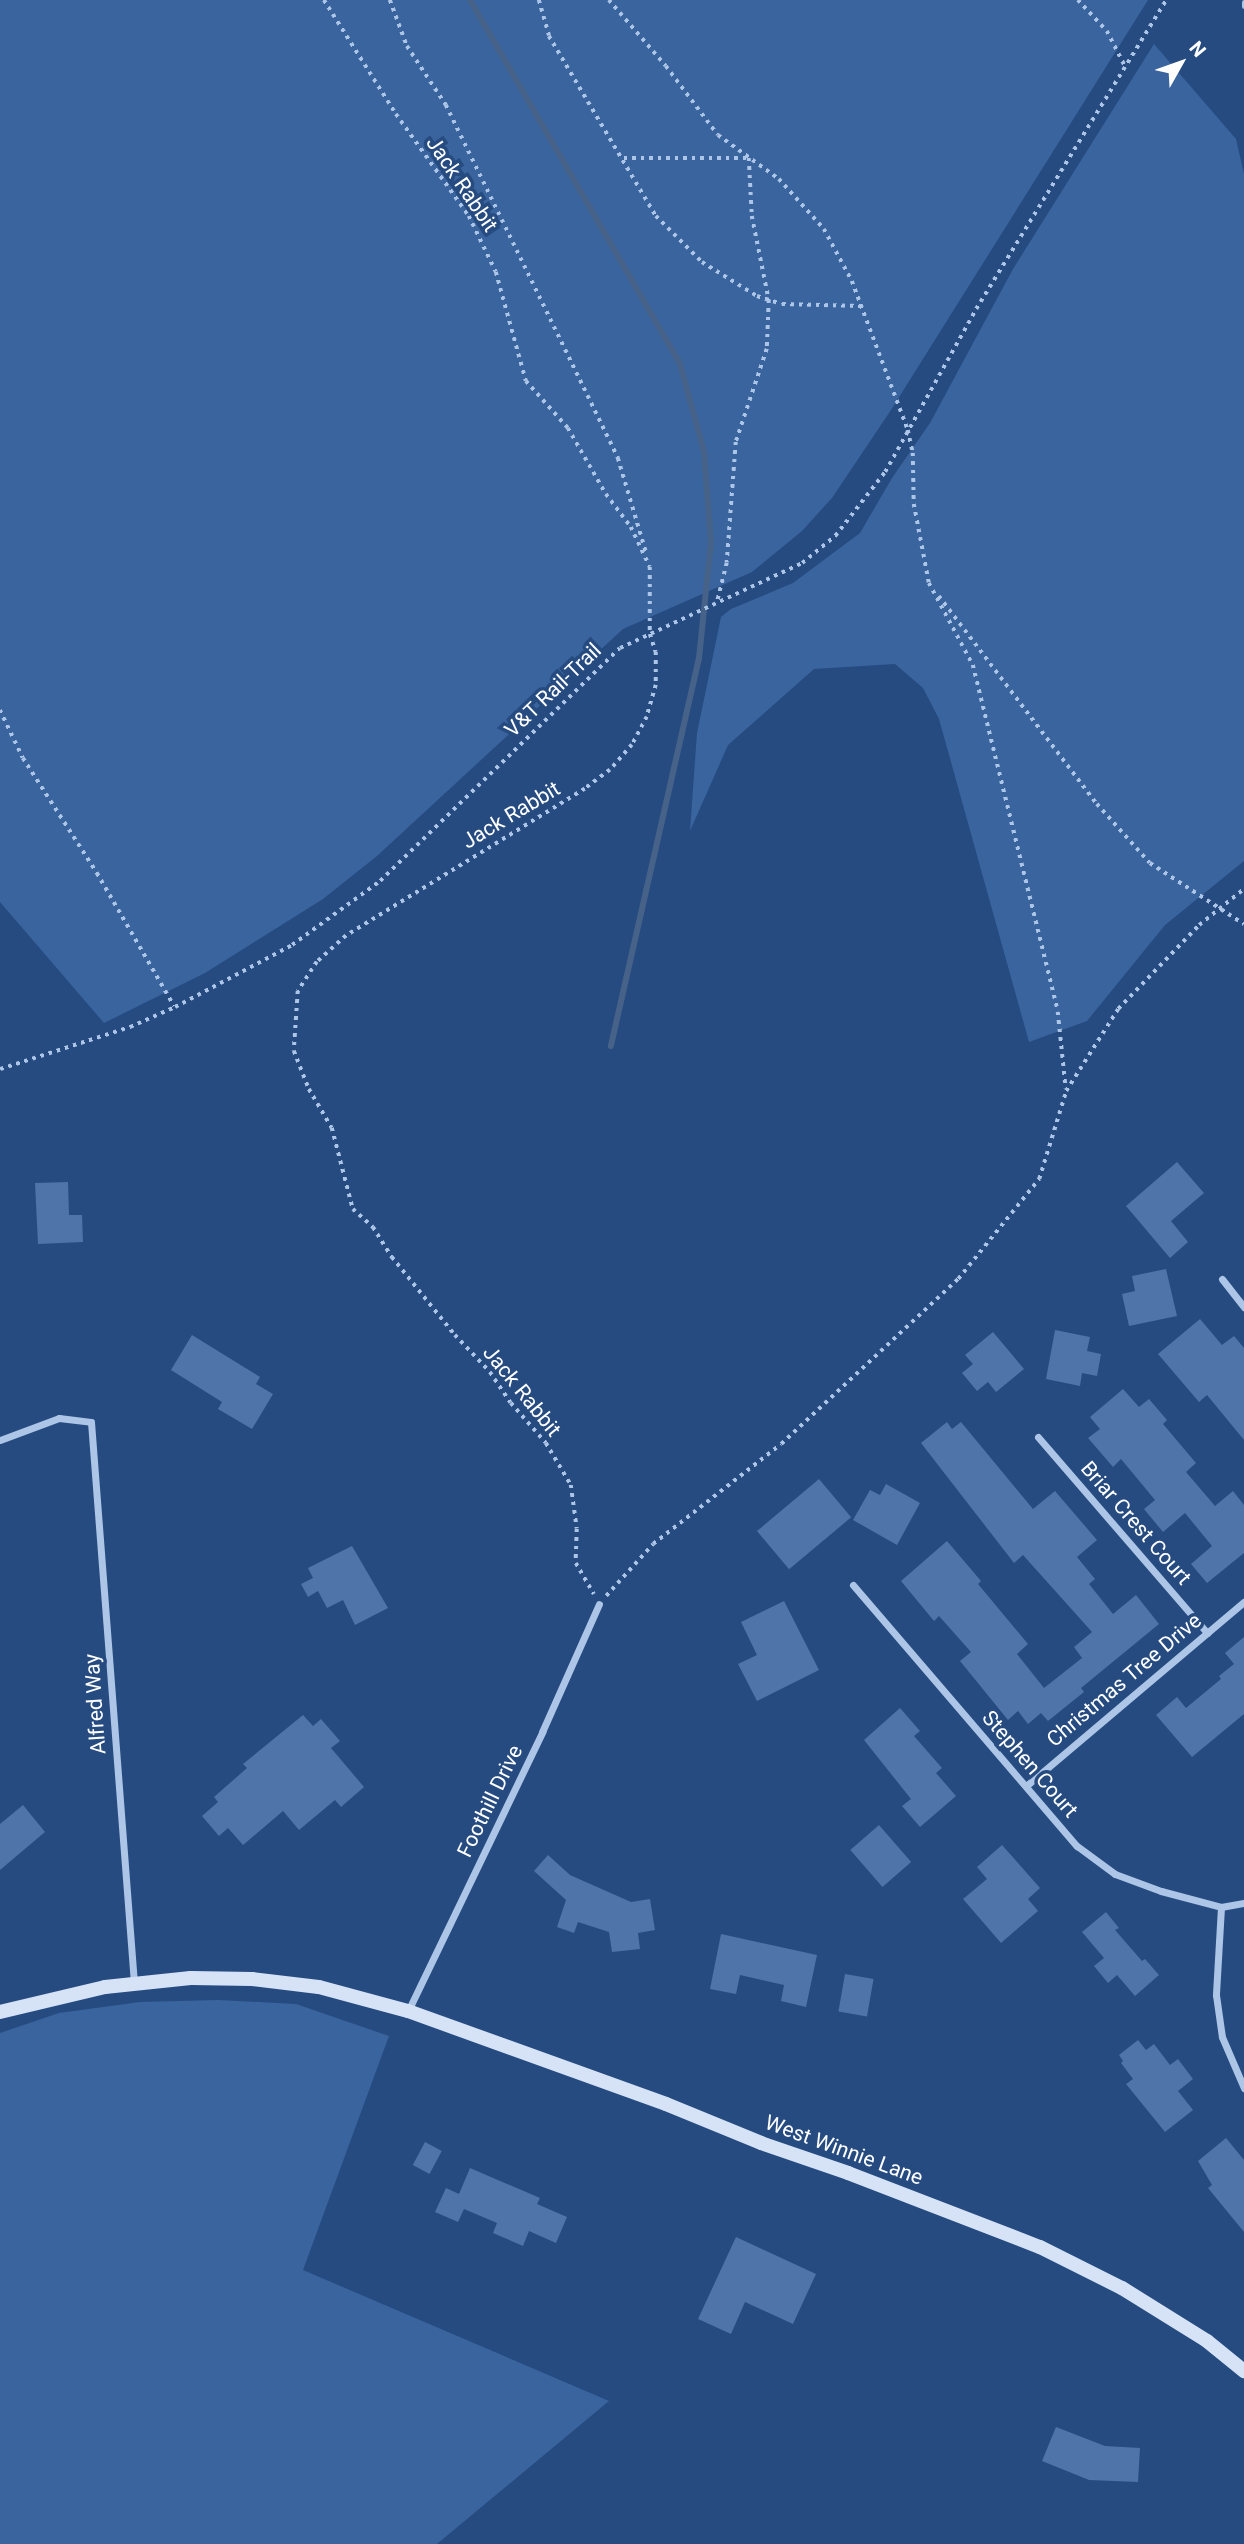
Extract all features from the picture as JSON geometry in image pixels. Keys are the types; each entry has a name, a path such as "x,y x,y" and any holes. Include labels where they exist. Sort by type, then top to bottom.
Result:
{"street":[{"path":"1222,1279 1244,1307"},
{"name":"Alfred Way","path":"0,1440 59,1418 90,1422 134,1984"},
{"name":"Briar Crest Court","path":"1038,1437 1207,1633"},
{"name":"Stephen Court","path":"853,1585 1077,1846 1115,1874 1161,1891 1221,1907"},
{"name":"Christmas Tree Drive","path":"1026,1786 1244,1602"},
{"name":"Foothill Drive","path":"408,2011 542,1732 599,1604"},
{"path":"1244,1903 1221,1907 1216,1995 1222,2037 1244,2088"},
{"name":"West Winnie Lane","path":"0,2012 45,1999 134,1984 191,1978 251,1979 319,1987 408,2011 666,2104 761,2143 860,2177 1040,2248 1122,2288 1207,2341 1244,2371"}],"path":[{"name":"Jack Rabbit","path":"324,0 396,114 469,216 496,272 526,381 568,428 606,494 631,527 650,567 650,634 656,652 656,685 646,717 632,745 610,769 585,789 346,936 317,962 298,991 293,1051 309,1089 332,1128 353,1209 373,1227 429,1304 490,1372 511,1403 546,1443 571,1485 577,1530 576,1563 599,1604"},
{"path":"390,0 407,46 446,105 618,458 650,567"},
{"path":"539,0 549,36 624,158 656,216 702,262 757,296 782,304 861,306"},
{"path":"609,0 666,66 718,135 779,179 824,229 852,281 908,430 913,453 914,504 929,583 973,665 1058,1012 1066,1091"},
{"path":"1077,0 1107,31 1126,68"},
{"name":"V&T Rail-Trail","path":"0,1069 130,1027 175,1007 292,945 380,881 620,648 802,563 835,536 885,472 976,309 1166,0"},
{"path":"624,158 749,158"},
{"path":"717,603 727,563 736,442 767,349 769,300 752,216 749,158"},
{"path":"929,583 985,661 1097,804 1150,863 1222,907 1244,924"},
{"path":"0,710 23,758 97,873 175,1007"},
{"path":"599,1604 653,1544 781,1444 958,1279 1039,1179 1066,1091 1118,1009 1199,925 1244,889"}],"shaded area":[{"path":"0,0 1148,0 891,410 832,498 802,531 752,572 623,629 377,856 323,899 205,973 104,1023 0,902"},
{"path":"1154,44 1236,139 1244,174 1244,861 1165,925 1087,1021 1029,1042 939,719 923,688 895,664 814,669 728,745 690,831 697,733 721,617 731,609 793,583 860,533 892,478 930,423 1013,269"},
{"path":"218,2000 296,2004 389,2036 303,2270 609,2401 437,2544 0,2544 0,2033 59,2013 140,2002"}],"building":[{"path":"1177,1162 1204,1193 1171,1221 1188,1242 1170,1258 1126,1206"},
{"path":"68,1182 69,1215 82,1215 83,1242 38,1244 35,1183"},
{"path":"1166,1269 1177,1316 1129,1326 1122,1294 1135,1291 1132,1276"},
{"path":"1200,1319 1222,1345 1234,1336 1244,1348 1244,1440 1207,1395 1199,1402 1158,1354"},
{"path":"1055,1330 1090,1337 1087,1351 1101,1354 1097,1376 1082,1373 1080,1386 1046,1379"},
{"path":"993,1332 1024,1369 996,1392 988,1382 977,1391 962,1373 973,1364 965,1355"},
{"path":"192,1335 260,1377 256,1384 273,1394 252,1429 218,1409 222,1402 171,1370"},
{"path":"1123,1389 1139,1407 1149,1399 1167,1420 1163,1424 1196,1463 1186,1472 1215,1506 1233,1491 1244,1505 1244,1553 1207,1583 1191,1564 1212,1546 1185,1513 1163,1532 1144,1509 1155,1500 1121,1459 1113,1467 1088,1438 1100,1429 1090,1417"},
{"path":"947,1422 952,1429 961,1422 1033,1509 1055,1491 1097,1540 1077,1557 1095,1579 1089,1584 1113,1614 1136,1595 1159,1624 1081,1688 1084,1692 1048,1721 1041,1713 1028,1724 1018,1711 1008,1720 960,1661 971,1652 939,1616 934,1621 901,1581 947,1541 981,1581 978,1584 1028,1644 1017,1654 1044,1688 1082,1658 1074,1647 1092,1632 1023,1555 1014,1563 921,1443"},
{"path":"819,1479 851,1517 789,1569 757,1531"},
{"path":"886,1484 920,1503 897,1545 853,1520 870,1490 880,1495"},
{"path":"352,1546 388,1608 355,1625 343,1600 327,1608 318,1591 308,1597 301,1584 313,1578 308,1568"},
{"path":"784,1601 819,1670 757,1701 738,1664 757,1655 741,1622"},
{"path":"1244,1637 1244,1714 1192,1757 1156,1715 1177,1697 1186,1708 1221,1679 1219,1676 1234,1664 1225,1653"},
{"path":"900,1708 920,1731 914,1736 942,1768 936,1773 956,1796 920,1827 902,1806 911,1799 864,1740"},
{"path":"303,1715 313,1726 321,1719 340,1741 331,1748 364,1787 341,1807 335,1800 299,1830 283,1811 243,1845 228,1828 219,1836 202,1816 218,1802 214,1797 247,1768 243,1764"},
{"path":"23,1805 45,1832 0,1870 0,1824"},
{"path":"879,1825 911,1862 882,1887 850,1850"},
{"path":"1002,1845 1040,1888 1028,1899 1038,1911 1001,1943 963,1899 987,1879 977,1867"},
{"path":"548,1855 570,1875 631,1902 650,1899 655,1930 638,1933 640,1949 612,1952 609,1932 578,1922 574,1933 557,1927 566,1900 534,1871"},
{"path":"1106,1912 1119,1928 1115,1930 1142,1961 1145,1959 1159,1975 1135,1996 1117,1975 1108,1983 1094,1966 1104,1958 1082,1932"},
{"path":"721,1934 817,1955 806,2007 781,2001 784,1985 740,1975 736,1994 710,1989"},
{"path":"845,1974 874,1979 867,2016 838,2011"},
{"path":"1138,2040 1146,2050 1154,2044 1170,2065 1178,2059 1193,2079 1178,2091 1193,2110 1165,2132 1126,2084 1133,2079 1121,2063 1123,2061 1119,2055"},
{"path":"1226,2138 1244,2160 1244,2232 1208,2188 1212,2185 1198,2161"},
{"path":"425,2142 442,2151 430,2174 413,2165"},
{"path":"470,2168 540,2198 537,2204 567,2217 556,2243 529,2231 523,2246 493,2233 497,2223 464,2209 458,2222 435,2212 446,2188 459,2194"},
{"path":"736,2237 816,2274 793,2324 745,2302 731,2334 698,2319"},
{"path":"1056,2427 1105,2446 1140,2448 1138,2482 1089,2480 1042,2461"}],"waterway":[{"path":"470,0 680,364 704,452 711,542 699,658 611,1046"}]}
